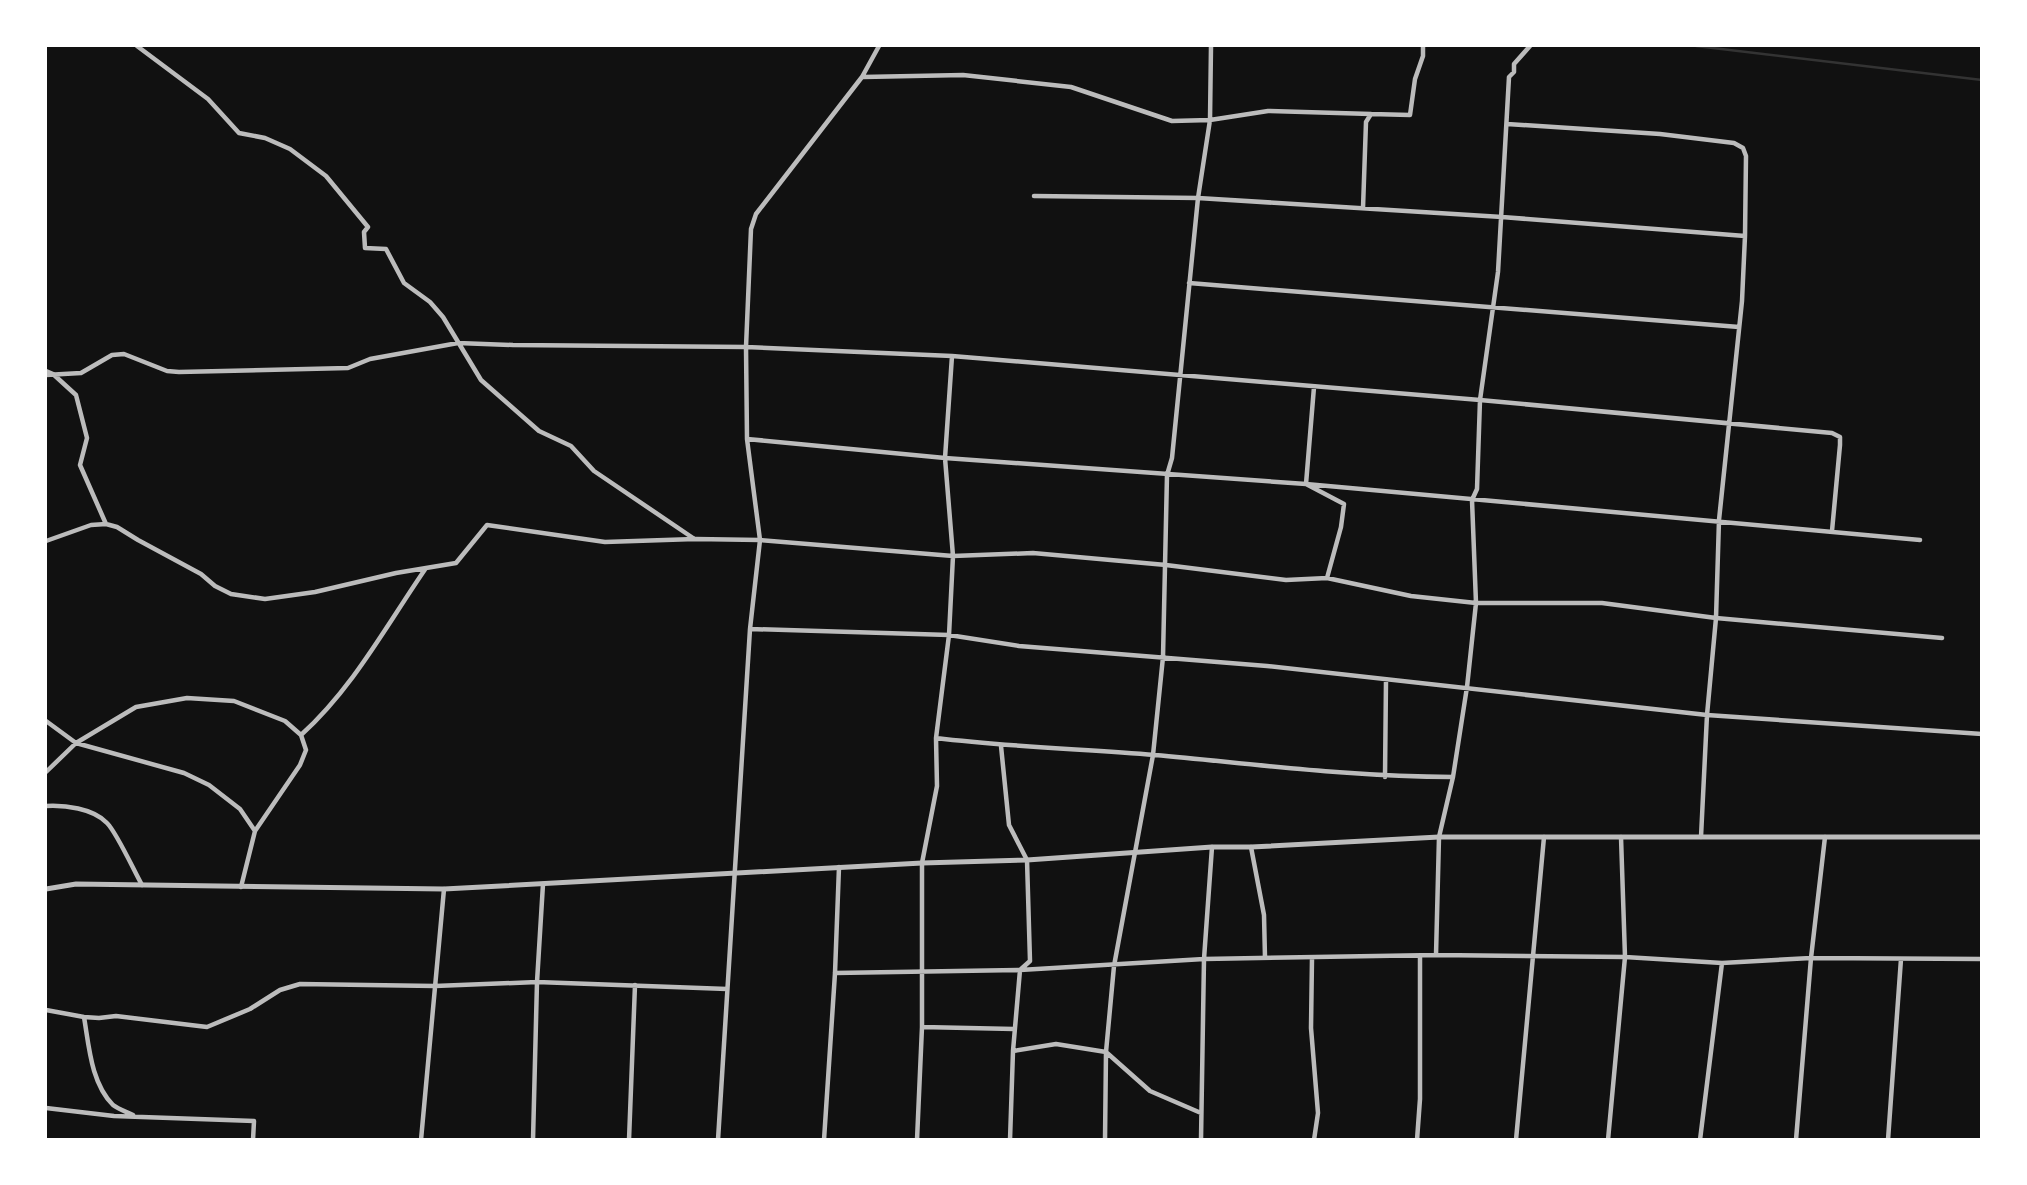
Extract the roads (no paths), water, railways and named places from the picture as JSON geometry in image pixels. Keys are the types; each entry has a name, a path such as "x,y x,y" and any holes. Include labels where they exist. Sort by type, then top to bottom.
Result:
{"street":[{"path":"137,46 208,99 239,133 265,138 290,149 326,176 368,227 364,232 365,248 386,249 404,283 430,302 448,325 481,380 547,436 571,446 594,471 695,539"},
{"path":"718,1139 750,629 761,540 747,439 746,347 753,221 862,77 879,46"},
{"path":"1105,1139 1106,1052 1114,965 1153,755 1163,657 1167,475 1172,458 1198,198 1210,120 1211,46"},
{"path":"862,77 963,75 1071,87 1172,121 1210,120 1268,111 1410,115 1423,46"},
{"path":"1436,955 1439,837 1453,777 1476,603 1472,500 1477,489 1480,400 1498,272 1509,77 1514,72 1514,64 1530,46"},
{"path":"1363,208 1365,133 1366,122 1371,114"},
{"path":"1507,124 1660,134 1734,143 1743,148 1746,156 1745,236 1739,327 1719,520 1716,618 1707,715 1701,837"},
{"path":"1034,196 1198,198 1502,217 1745,236"},
{"path":"1189,284 1739,327"},
{"path":"46,373 81,373 112,355 124,354 167,371 179,372 348,368 370,359 458,342 746,347 952,356 1480,400 1832,433 1840,438 1832,531"},
{"path":"917,1139 923,974 922,863 936,786 936,738 949,635 953,555 945,458 952,356"},
{"path":"53,374 76,395 86,438 80,465 106,524"},
{"path":"1306,484 1314,386"},
{"path":"747,439 945,458 1306,484 1920,540"},
{"path":"1306,484 1343,504 1341,527 1326,578"},
{"path":"46,541 91,525 106,524 117,527 201,574 215,586 231,594 265,599 315,592 456,563 487,525 605,542 761,540 953,555 1033,553 1166,565 1286,580 1326,578 1411,596 1476,603 1602,603 1716,618 1942,638"},
{"path":"301,735 325,713 354,677 427,567"},
{"path":"750,629 949,635 1019,646 1163,657 1467,687 1707,715 1982,734"},
{"path":"1385,777 1386,680"},
{"path":"46,772 76,743 136,707 187,698 234,701 285,721 301,735 306,750 300,765 255,831 241,887"},
{"path":"46,721 76,743 184,773 209,785 240,809 255,831"},
{"path":"936,738 1001,746 1153,755 1385,777 1453,777"},
{"path":"1001,746 1009,825 1027,860 1030,961 1020,970 1014,1029 1010,1139"},
{"path":"46,806 60,805 82,809 107,822 142,885"},
{"path":"46,889 76,884 444,889 839,867 1027,860 1212,846 1251,847 1439,837 1982,837"},
{"path":"1516,1139 1544,837"},
{"path":"1608,1139 1625,957 1621,837"},
{"path":"1796,1139 1811,958 1825,837"},
{"path":"1201,1139 1204,959 1212,846"},
{"path":"1251,847 1264,915 1265,958"},
{"path":"824,1139 839,867"},
{"path":"533,1139 537,982 543,884"},
{"path":"421,1139 444,889"},
{"path":"835,973 923,974 1204,959 1436,955 1625,957 1721,963 1811,958 1982,959"},
{"path":"1417,1139 1420,1099 1420,956"},
{"path":"1312,958 1311,1028 1318,1113 1314,1139"},
{"path":"1888,1139 1901,959"},
{"path":"1700,1139 1721,963"},
{"path":"46,1010 84,1017 116,1016 207,1027 250,1009 280,990 300,984 435,986 537,982 727,989"},
{"path":"629,1139 635,985"},
{"path":"84,1017 91,1062 101,1086 114,1106 134,1116 172,1117"},
{"path":"922,1027 1014,1029"},
{"path":"1013,1051 1056,1044 1106,1052 1150,1090 1201,1113"},
{"path":"46,1108 94,1114 254,1121 253,1139"}],"waterway":[{"path":"1696,46 1982,80"}]}
